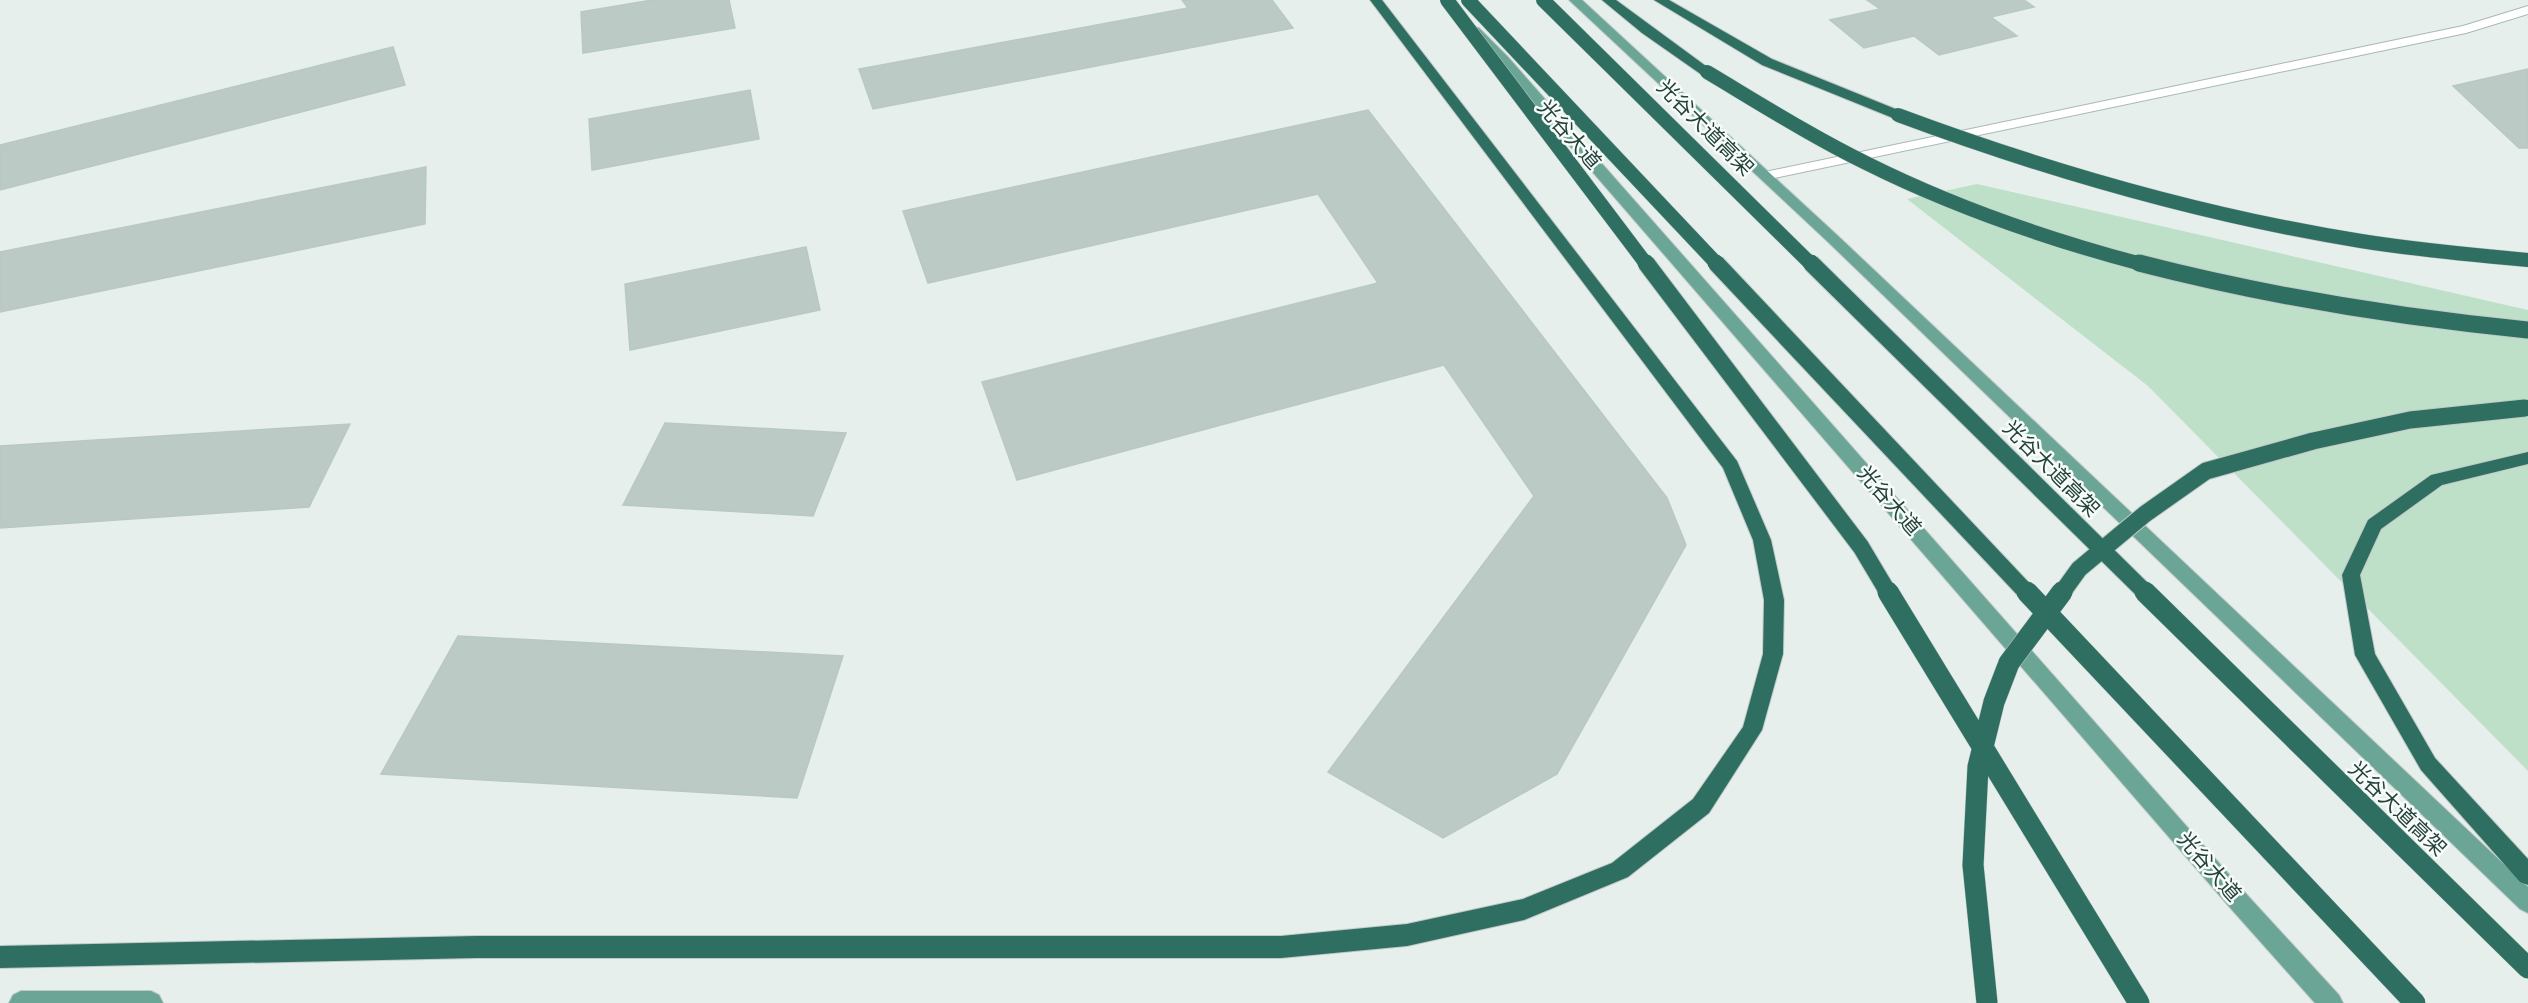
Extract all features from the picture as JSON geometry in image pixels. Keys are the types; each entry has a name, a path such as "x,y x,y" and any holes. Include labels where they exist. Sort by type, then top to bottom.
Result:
{"highway":[{"path":"0,957 476,946 1281,948 1407,935 1524,909 1620,870 1701,806 1752,730 1773,654 1774,600 1762,540 1731,466 1376,0"},
{"path":"1446,0 1861,547 2139,1003"},
{"path":"1468,0 2415,1003"},
{"name":"光谷大道高架","path":"1543,0 2528,968"},
{"path":"1608,0 1646,30 1707,72 1808,133 1889,174 2007,222 2088,250 2274,297 2453,323 2528,330"},
{"path":"1659,0 1767,62 1836,92 1962,139 2037,163 2126,189 2308,230 2395,246 2528,260"},
{"path":"1987,1003 1973,865 1977,767 1994,702 2009,663 2079,569 2145,514 2206,471 2313,441 2410,420 2528,408"},
{"path":"2528,458 2437,480 2374,525 2351,574 2365,655 2422,754 2428,764 2528,875"}],"main road":[{"name":"光谷大道","path":"1446,0 1503,60 2331,1003"},
{"path":"1575,0 1765,176 2528,902"},
{"path":"21,1003 151,1003"}],"street":[{"path":"1765,176 2466,28 2528,10"}],"green space":[{"path":"1977,184 2528,310 2528,771 2148,386 1907,199"}],"building":[{"path":"652,0 729,0 735,28 583,53 581,12"},
{"path":"1182,0 1272,0 1293,28 873,109 859,69 1188,8"},
{"path":"1867,0 2024,0 2034,7 1991,17 2017,36 1939,55 1914,36 1864,48 1830,20 1880,9"},
{"path":"393,47 405,85 0,190 0,145"},
{"path":"2528,69 2528,148 2519,148 2453,86"},
{"path":"750,90 759,139 592,170 589,119"},
{"path":"1368,110 1667,498 1686,545 1557,774 1443,838 1328,772 1534,496 1444,365 1017,480 982,382 1378,283 1318,194 928,283 903,211"},
{"path":"426,167 425,224 0,312 0,252"},
{"path":"806,247 820,310 630,350 625,284"},
{"path":"665,423 846,433 813,516 623,505"},
{"path":"350,424 309,507 0,528 0,446"},
{"path":"458,636 843,656 797,798 381,774"}]}
